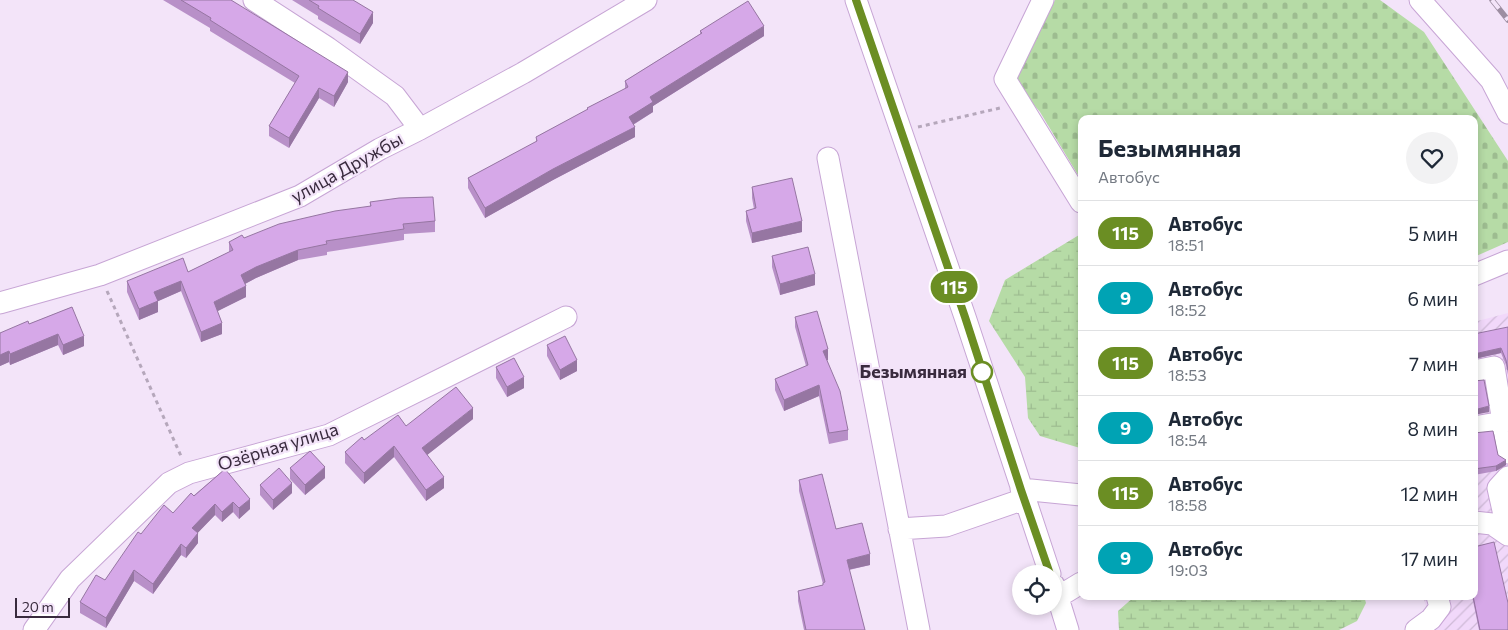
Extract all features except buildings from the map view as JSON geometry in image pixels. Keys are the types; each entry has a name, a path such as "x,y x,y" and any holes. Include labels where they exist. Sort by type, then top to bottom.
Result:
{"street":[{"path":"254,0 328,48 395,96 420,129"},
{"name":"улица Дружбы","path":"0,303 100,274 300,196 380,149 523,73 646,0"},
{"path":"856,0 965,317 1047,565"},
{"path":"1044,0 1005,79 1078,197"},
{"path":"1420,0 1491,80 1508,113"},
{"path":"828,158 919,630"},
{"path":"1478,273 1508,261"},
{"name":"Озёрная улица","path":"34,630 70,579 168,483 189,473 329,435 566,317"},
{"path":"1478,370 1494,368 1508,453"},
{"path":"1478,426 1503,422"},
{"path":"1508,478 1498,488 1508,534"},
{"path":"899,529 946,526 1022,494 1078,495"},
{"path":"1478,522 1492,524 1508,534"},
{"path":"1062,589 1078,584"},
{"path":"1416,630 1431,619 1440,607 1438,600"},
{"path":"1062,610 1068,630"},
{"path":"1416,630 1435,628 1437,630"}],"path":[{"path":"900,131 1020,104"},
{"path":"100,274 189,473"}],"shaded area":[{"path":"1508,313 1508,630 1433,630 1424,600 1478,600 1478,321"}],"green space":[{"path":"1055,0 1380,0 1424,32 1508,161 1508,242 1478,255 1478,115 1078,115 1078,175 1040,112 1014,82"},
{"path":"1078,236 1078,447 1040,436 1028,418 1025,377 989,321 1005,280"},
{"path":"1130,600 1365,600 1366,603 1357,621 1339,630 1119,630 1118,611"}],"railway":[{"path":"1492,0 1508,20"}],"bus line":[{"name":"115","path":"856,0 965,317 1047,565"}],"place":[{"name":"Безымянная","path":"982,372"}]}
